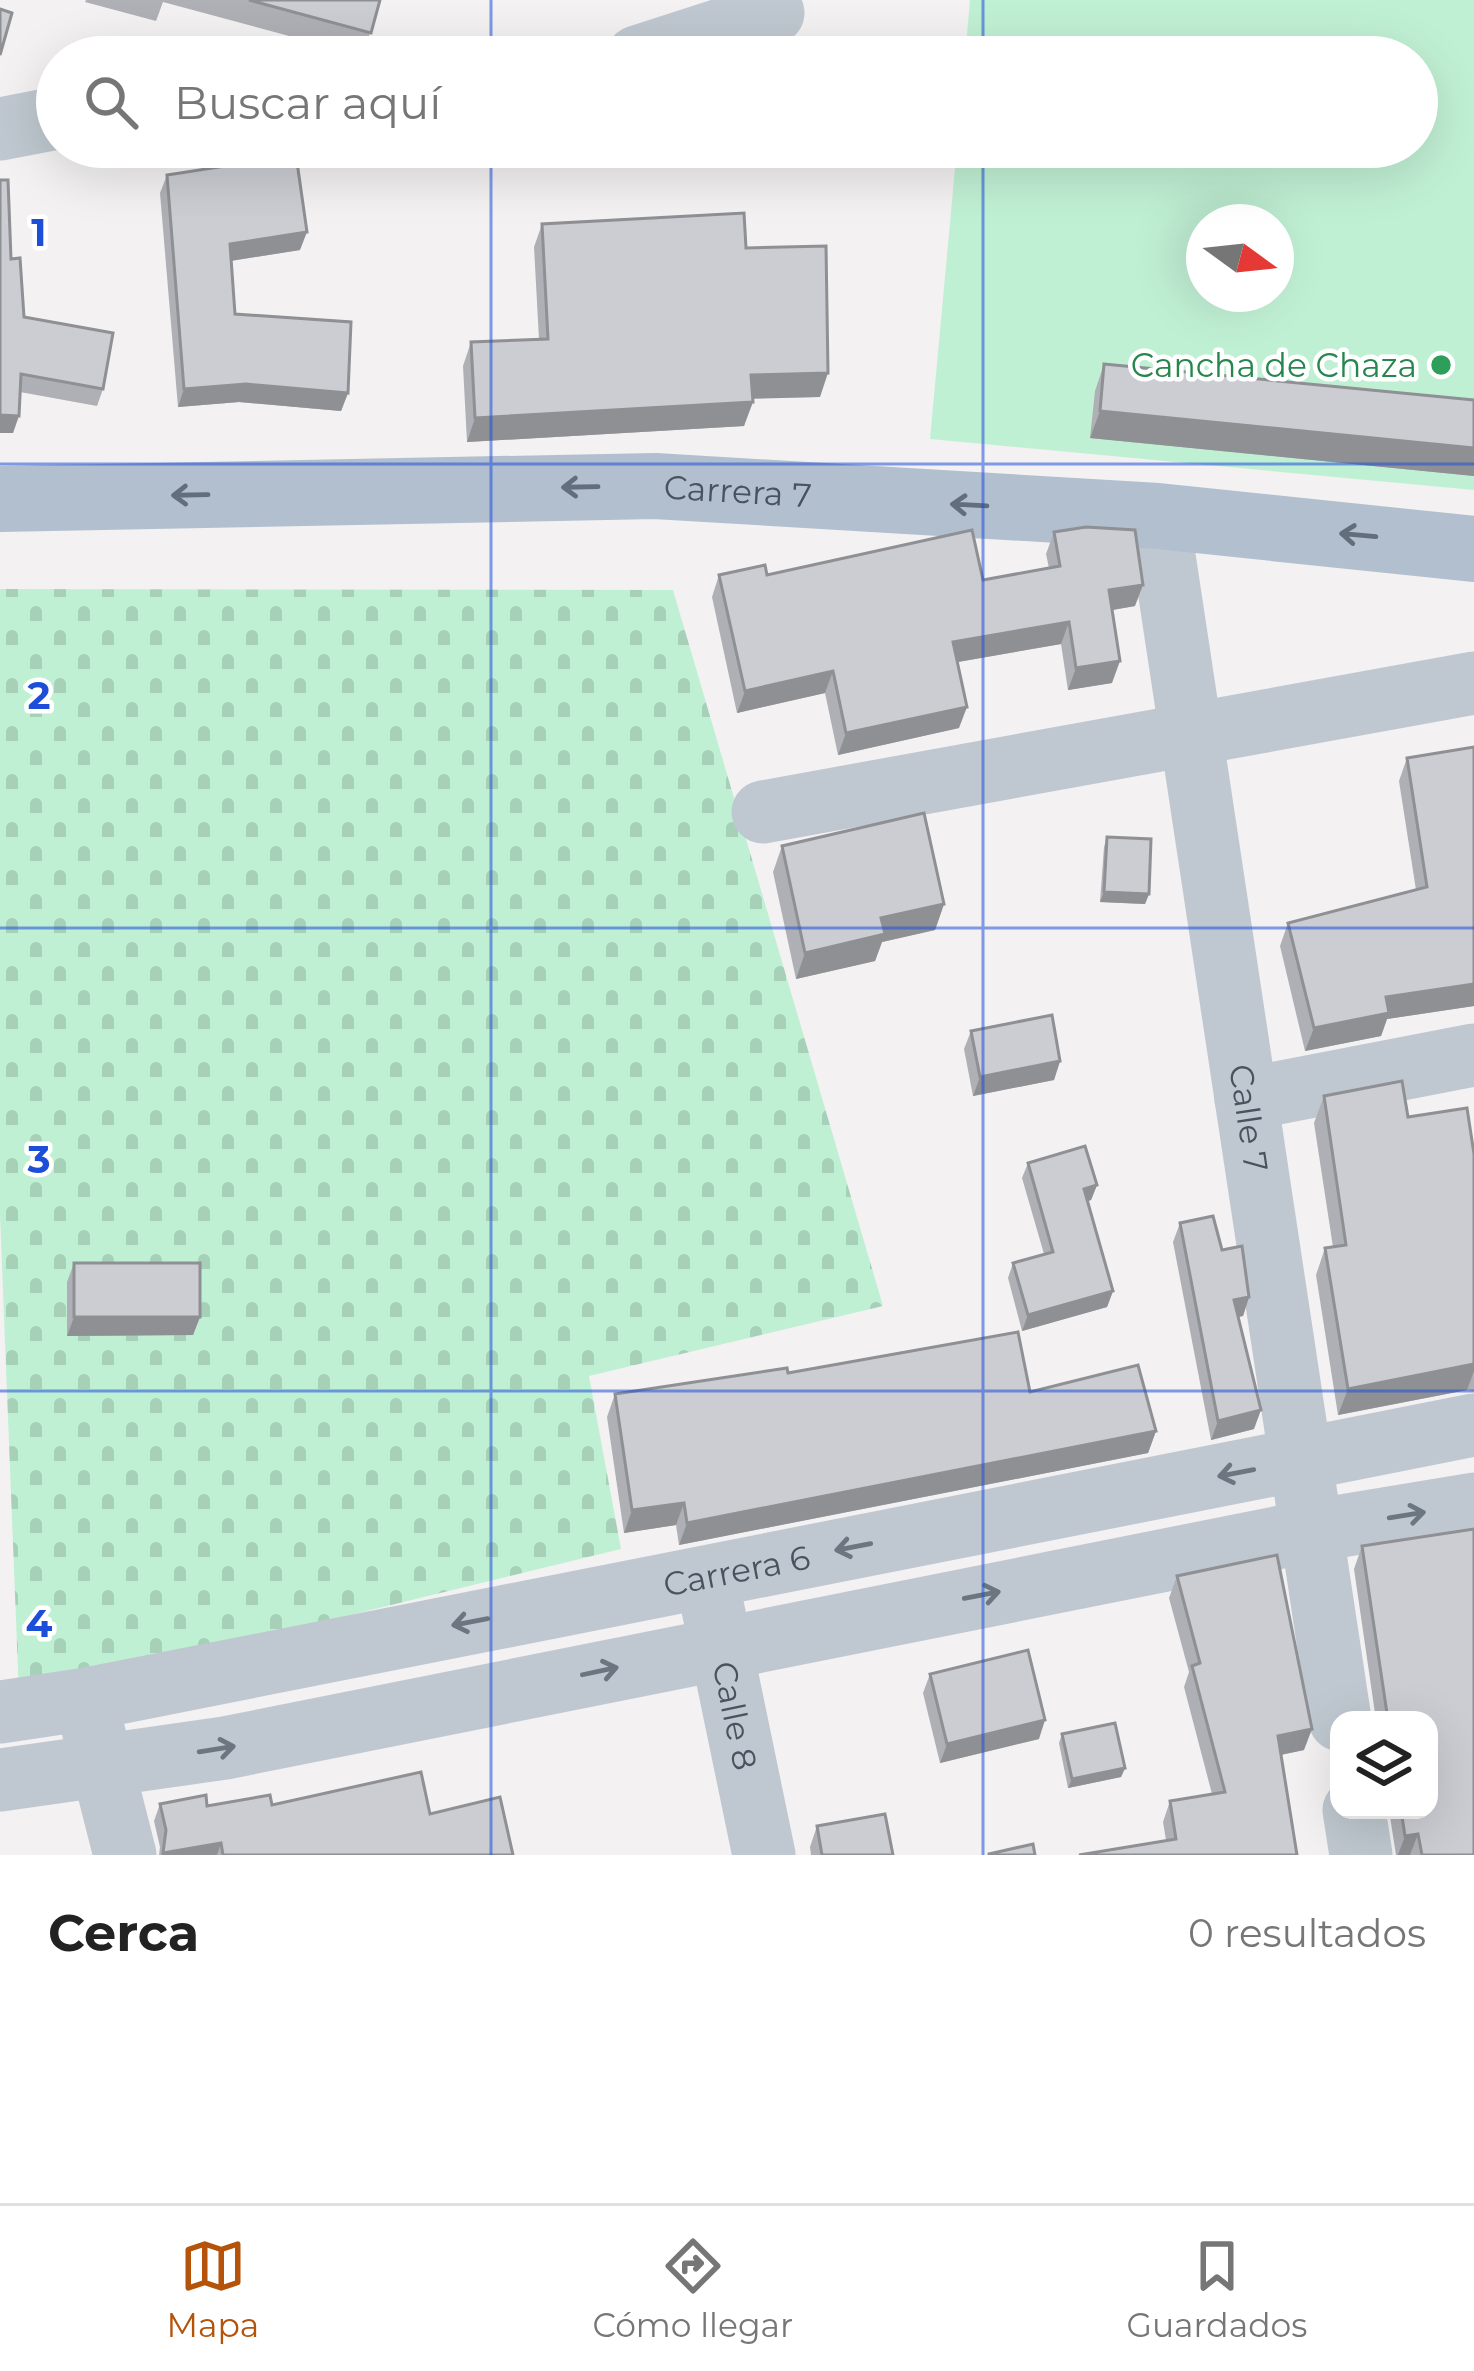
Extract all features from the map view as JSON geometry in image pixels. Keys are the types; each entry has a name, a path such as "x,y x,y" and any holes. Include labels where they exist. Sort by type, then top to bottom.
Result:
{"main road":[{"name":"Carrera 7","path":"0,499 655,486 1158,516 1474,548"}],"street":[{"path":"652,36 772,13"},
{"path":"0,129 36,122"},
{"name":"Calle 7","path":"1158,516 1339,1711"},
{"path":"763,812 1474,683"},
{"path":"1246,1099 1474,1055"},
{"name":"Carrera 6","path":"0,1712 87,1700 1474,1426"},
{"path":"0,1780 225,1748 1311,1531 1474,1504"},
{"name":"Calle 8","path":"706,1576 764,1855"},
{"path":"87,1700 124,1855"},
{"path":"1355,1819 1361,1855"}],"green space":[{"path":"970,0 1474,0 1474,490 930,439 955,168 1438,168 1438,36 967,36"},
{"path":"0,589 673,590 883,1306 589,1376 621,1549 19,1696 0,1215"}],"building":[{"path":"249,0 380,0 371,33"},
{"path":"0,9 12,13 0,55"},
{"path":"212,168 298,168 307,232 230,244 235,314 351,322 348,393 246,384 184,389 167,175"},
{"path":"0,180 8,180 11,259 20,258 24,317 113,333 103,389 21,374 19,416 0,415"},
{"path":"744,213 746,248 826,246 828,373 751,375 753,402 475,418 471,342 548,339 542,224"},
{"path":"1104,364 1474,400 1474,448 1100,411"},
{"path":"1086,527 1135,530 1143,585 1109,590 1120,661 1076,668 1069,622 953,642 967,707 846,733 833,671 745,691 719,575 765,565 767,575 972,530 983,580 1060,566 1054,532"},
{"path":"1474,747 1474,984 1386,997 1389,1013 1314,1028 1288,923 1427,887 1407,758"},
{"path":"924,813 944,904 881,918 885,934 805,953 782,846"},
{"path":"1107,837 1151,839 1149,894 1104,892"},
{"path":"1052,1015 1060,1061 980,1077 971,1031"},
{"path":"1402,1081 1408,1117 1467,1108 1474,1154 1474,1364 1348,1389 1325,1248 1346,1245 1324,1096"},
{"path":"1085,1146 1097,1185 1084,1189 1113,1291 1028,1315 1013,1263 1053,1252 1028,1163"},
{"path":"1213,1216 1222,1250 1242,1246 1249,1297 1234,1300 1261,1410 1218,1421 1180,1223"},
{"path":"74,1263 200,1263 200,1317 74,1317"},
{"path":"1018,1332 1030,1392 1138,1365 1156,1431 687,1523 684,1503 632,1510 615,1394 787,1368 788,1373"},
{"path":"1474,1529 1474,1855 1422,1855 1418,1834 1405,1836 1402,1819 1438,1819 1438,1711 1387,1711 1362,1546"},
{"path":"1277,1555 1312,1729 1278,1736 1297,1855 1079,1855 1176,1839 1170,1801 1225,1792 1192,1666 1200,1663 1177,1576"},
{"path":"1028,1650 1045,1720 947,1744 930,1674"},
{"path":"1115,1723 1125,1768 1072,1779 1062,1734"},
{"path":"421,1772 430,1814 500,1797 513,1855 223,1855 221,1843 163,1853 166,1830 160,1804 206,1795 207,1806 270,1795 272,1805"},
{"path":"885,1814 893,1855 822,1855 817,1826"},
{"path":"1033,1844 1035,1855 989,1855 989,1854"}],"place":[{"name":"Cancha de Chaza","path":"1441,365"}]}
